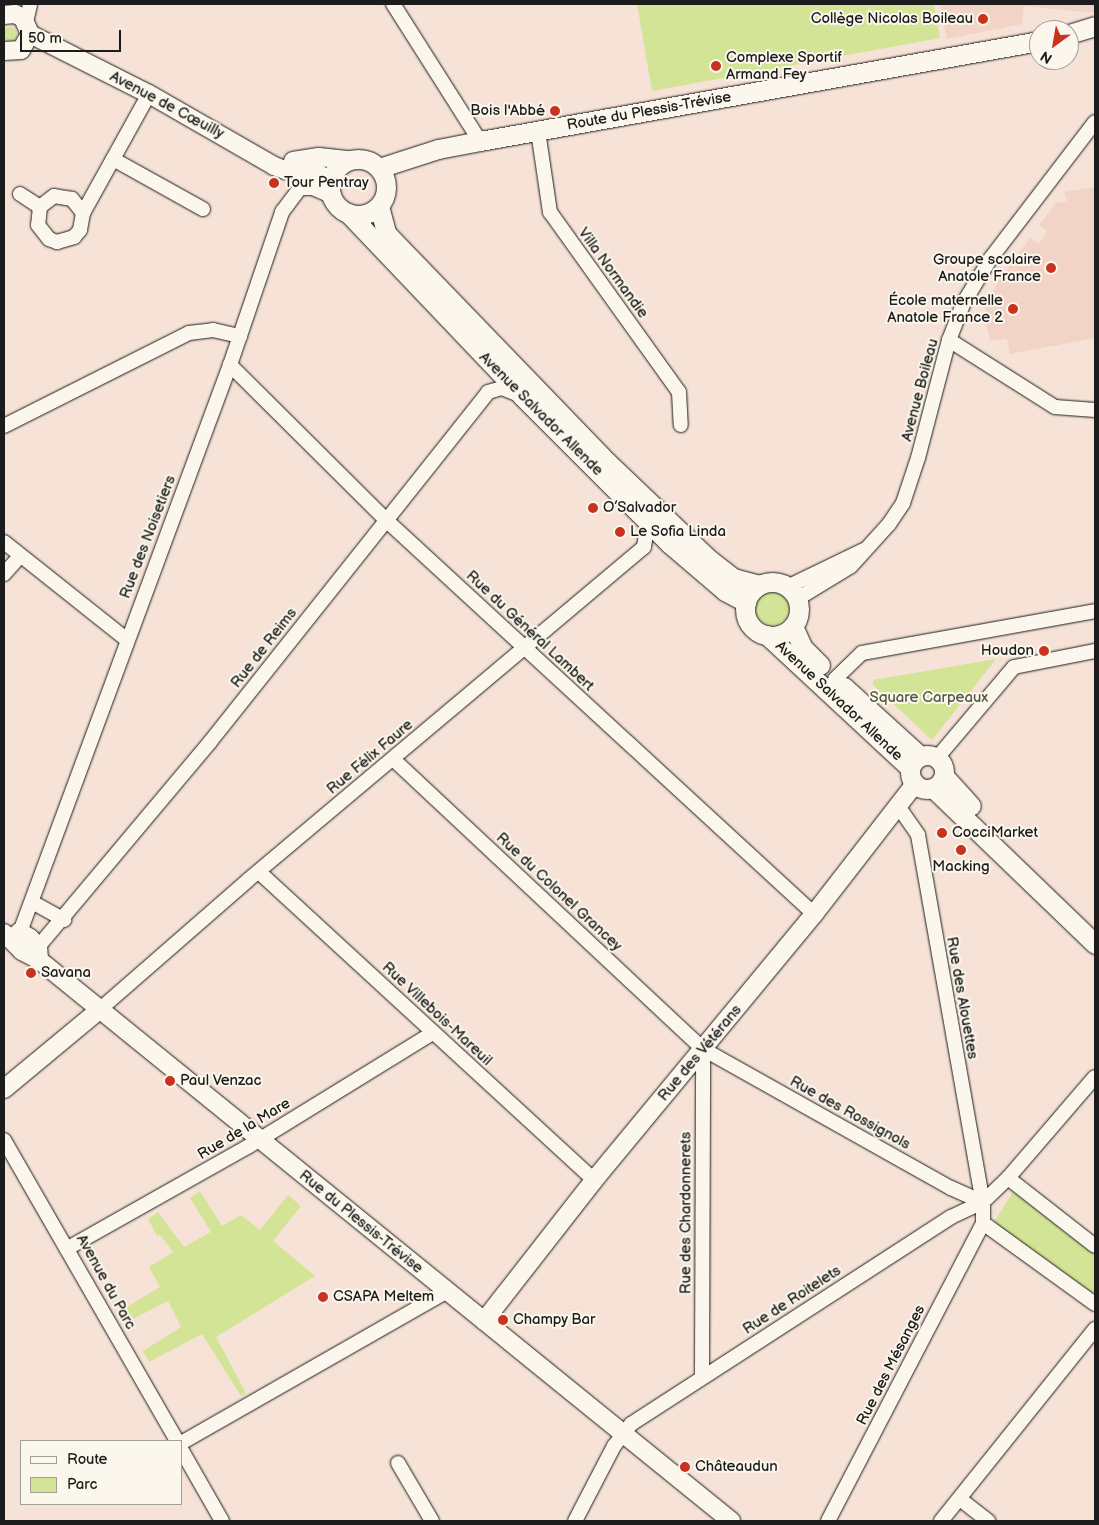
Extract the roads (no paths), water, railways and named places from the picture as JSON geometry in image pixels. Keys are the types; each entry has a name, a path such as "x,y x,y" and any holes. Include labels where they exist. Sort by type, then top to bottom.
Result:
{"main road":[{"path":"1079,31 1095,26"},
{"name":"Route du Plessis-Trévise","path":"378,168 438,149 1029,43"},
{"path":"349,160 365,160 378,168 386,191 379,206 364,214 348,213 335,203 330,188 340,164 349,160"},
{"path":"379,206 386,234 601,456 710,560 733,578 759,585 773,582 792,593 799,608 793,626 786,632 767,635 749,623 746,602 759,585"},
{"name":"Avenue Salvador Allende","path":"348,213 522,396 648,522 725,592 746,602"},
{"name":"Avenue Salvador Allende","path":"793,626 803,648 1095,944"},
{"name":"Avenue Salvador Allende","path":"767,635 927,772 955,791 1095,927"}],"street":[{"path":"12,51 16,17 30,4"},
{"path":"393,4 480,141"},
{"name":"Avenue de Cœuilly","path":"16,17 71,53 286,170 313,170 330,188"},
{"name":"Avenue de Cœuilly","path":"12,51 36,48 71,53"},
{"path":"83,213 72,199 54,196 40,207 38,225 42,233 57,242 74,237 83,222 83,213 149,94"},
{"name":"Avenue Boileau","path":"792,593 851,566 870,548 903,503 911,481 949,340 964,302 991,258 1095,122"},
{"name":"Villa Normandie","path":"538,131 550,212 680,392 681,425"},
{"name":"Avenue de Cœuilly","path":"263,157 288,162 319,157 349,160"},
{"path":"113,159 203,209"},
{"name":"Rue des Noisetiers","path":"12,935 32,902 126,640 230,365 282,212 290,197 300,188 330,188"},
{"path":"20,194 40,207"},
{"path":"4,426 189,333 213,330 240,336"},
{"path":"949,340 1055,407 1095,410"},
{"name":"Rue du Général Lambert","path":"230,365 386,520 814,914"},
{"name":"Rue de Reims","path":"38,953 488,392 502,388 522,396"},
{"name":"Rue Félix Faure","path":"98,1010 258,872 644,547 648,522"},
{"path":"4,542 126,640"},
{"path":"4,574 20,556"},
{"path":"835,679 862,653 1095,611"},
{"path":"927,772 1014,667 1095,651"},
{"name":"Rue du Colonel Grancey","path":"393,759 703,1049"},
{"name":"Rue des Vétérans","path":"484,1321 594,1180 814,914 898,806 927,772"},
{"name":"Rue des Alouettes","path":"898,806 918,835 982,1202 983,1223"},
{"name":"Rue Villebois-Mareuil","path":"258,872 594,1180"},
{"path":"32,902 64,920"},
{"name":"Rue du Plessis-Trévise","path":"12,935 22,951 38,953 98,1010 731,1521"},
{"path":"4,1089 98,1010"},
{"name":"Rue de la Mare","path":"68,1248 260,1139 433,1033"},
{"name":"Rue des Rossignols","path":"703,1049 951,1188 982,1202"},
{"name":"Rue des Chardonnerets","path":"702,1376 703,1049"},
{"name":"Rue de Roitelets","path":"623,1433 631,1424 702,1376 951,1217 982,1202 1008,1178 1095,1077"},
{"name":"Avenue du Parc","path":"4,1140 68,1248 176,1440"},
{"path":"1008,1178 1095,1246"},
{"path":"983,1223 1095,1304"},
{"name":"Rue des Mésanges","path":"828,1521 983,1223"},
{"path":"182,1442 448,1291"},
{"path":"941,1521 1095,1329"},
{"path":"575,1521 623,1433"},
{"path":"182,1451 222,1521"},
{"path":"398,1463 432,1521"},
{"path":"960,1498 988,1521"}],"place":[{"name":"Collège Nicolas Boileau","path":"983,19"},
{"name":"Complexe Sportif Armand Fey","path":"716,66"},
{"name":"Bois l'Abbé","path":"555,111"},
{"name":"Tour Pentray","path":"274,183"},
{"name":"Groupe scolaire Anatole France","path":"1051,268"},
{"name":"École maternelle Anatole France 2","path":"1013,309"},
{"name":"O’Salvador","path":"593,508"},
{"name":"Le Sofia Linda","path":"620,532"},
{"name":"Houdon","path":"1044,651"},
{"name":"CocciMarket","path":"942,833"},
{"name":"Macking","path":"961,850"},
{"name":"Savana","path":"31,973"},
{"name":"Paul Venzac","path":"170,1081"},
{"name":"CSAPA Meltem","path":"323,1297"},
{"name":"Champy Bar","path":"503,1320"},
{"name":"Châteaudun","path":"685,1467"}],"park label":[{"name":"Square Carpeaux","path":"929,698"}]}
